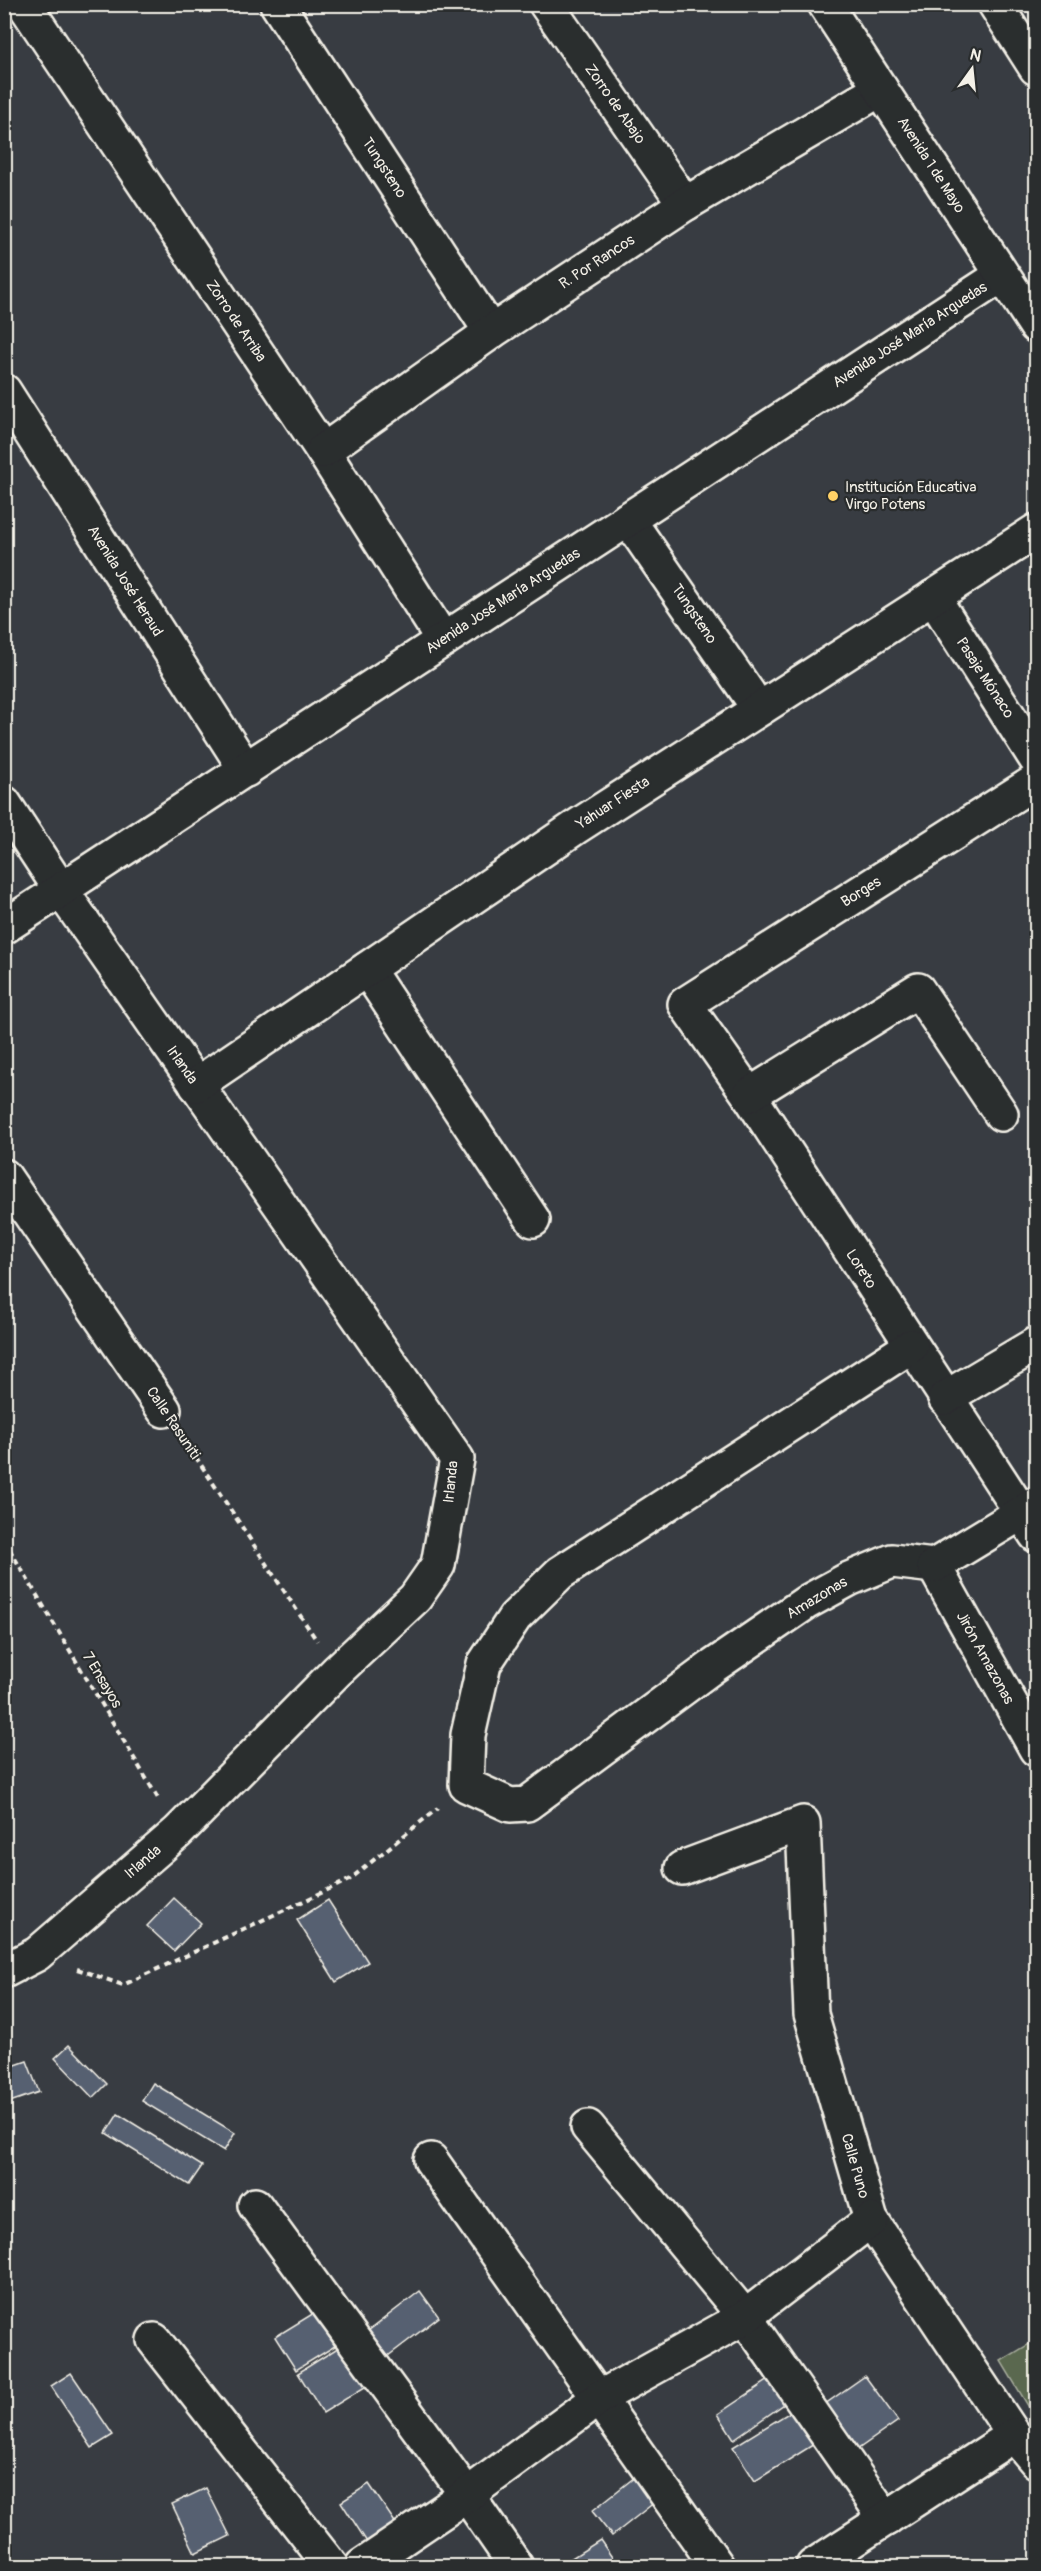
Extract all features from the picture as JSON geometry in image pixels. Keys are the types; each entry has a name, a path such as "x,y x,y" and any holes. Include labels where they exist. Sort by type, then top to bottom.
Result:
{"main road":[{"name":"Zorro de Arriba","path":"24,4 324,450 443,640"},
{"name":"Tungsteno","path":"277,4 491,332"},
{"name":"Zorro de Abajo","path":"546,4 685,204"},
{"name":"Avenida 1 de Mayo","path":"825,4 1036,326"},
{"path":"996,4 1036,68"},
{"name":"R. Por Rancos","path":"324,450 491,332 685,204 881,89"},
{"name":"Avenida José María Arguedas","path":"4,927 1002,274"},
{"name":"Avenida José Heraud","path":"4,391 246,770"},
{"name":"Tungsteno","path":"628,519 759,709"},
{"name":"Yahuar Fiesta","path":"196,1085 576,827 1036,531"},
{"name":"Pasaje Mónaco","path":"933,597 1036,759"},
{"name":"Borges","path":"685,1004 1036,781"},
{"name":"Irlanda","path":"4,803 61,890 457,1459 438,1565 415,1598 337,1671 178,1832 37,1954 4,1971"},
{"path":"367,969 533,1220"},
{"path":"749,1095 918,990 1001,1114"},
{"name":"Loreto","path":"685,1004 749,1095 945,1398 1031,1517"},
{"name":"Calle Rasuniti","path":"4,1176 164,1410"},
{"path":"945,1398 1036,1344"},
{"path":"466,1785 468,1735 484,1664 515,1617 560,1573 911,1346"},
{"path":"934,1566 1031,1517"},
{"name":"Amazonas","path":"466,1785 510,1805 527,1804 712,1667 807,1602 849,1579 892,1561 934,1566"},
{"name":"Jirón Amazonas","path":"934,1566 1036,1749"},
{"name":"Calle Puno","path":"682,1868 803,1823 811,2014 871,2220 1014,2435 1036,2461"},
{"path":"588,2127 745,2317 886,2519"},
{"path":"431,2160 717,2566"},
{"path":"255,2205 467,2495 511,2565"},
{"path":"362,2566 467,2495 599,2398 745,2317 871,2220"},
{"path":"154,2340 331,2566"},
{"path":"813,2566 1014,2435"}],"path":[{"name":"Calle Rasuniti","path":"164,1410 337,1671"},
{"name":"7 Ensayos","path":"4,1540 178,1832"},
{"path":"37,1954 123,1985 349,1880 466,1785"}],"green space":[{"path":"1036,2340 1036,2419 1001,2361"}],"building":[{"path":"174,1898 201,1923 174,1951 147,1926"},
{"path":"328,1900 368,1962 336,1982 297,1920"},
{"path":"69,2045 107,2084 93,2098 55,2058"},
{"path":"27,2061 39,2092 4,2104 4,2069"},
{"path":"153,2083 235,2133 224,2151 142,2101"},
{"path":"118,2114 202,2166 189,2185 106,2133"},
{"path":"420,2291 439,2317 388,2356 368,2331"},
{"path":"314,2313 335,2346 296,2370 275,2337"},
{"path":"347,2342 373,2382 323,2413 298,2373"},
{"path":"71,2373 113,2435 92,2448 51,2386"},
{"path":"865,2376 898,2421 851,2454 818,2409"},
{"path":"772,2378 787,2402 734,2439 718,2414"},
{"path":"795,2409 816,2443 755,2481 733,2447"},
{"path":"635,2477 655,2502 612,2536 592,2511"},
{"path":"369,2484 403,2534 374,2553 341,2502"},
{"path":"206,2488 230,2536 195,2553 172,2504"},
{"path":"600,2540 618,2566 559,2566"}],"place":[{"name":"Institución Educativa Virgo Potens","path":"833,496"}]}
